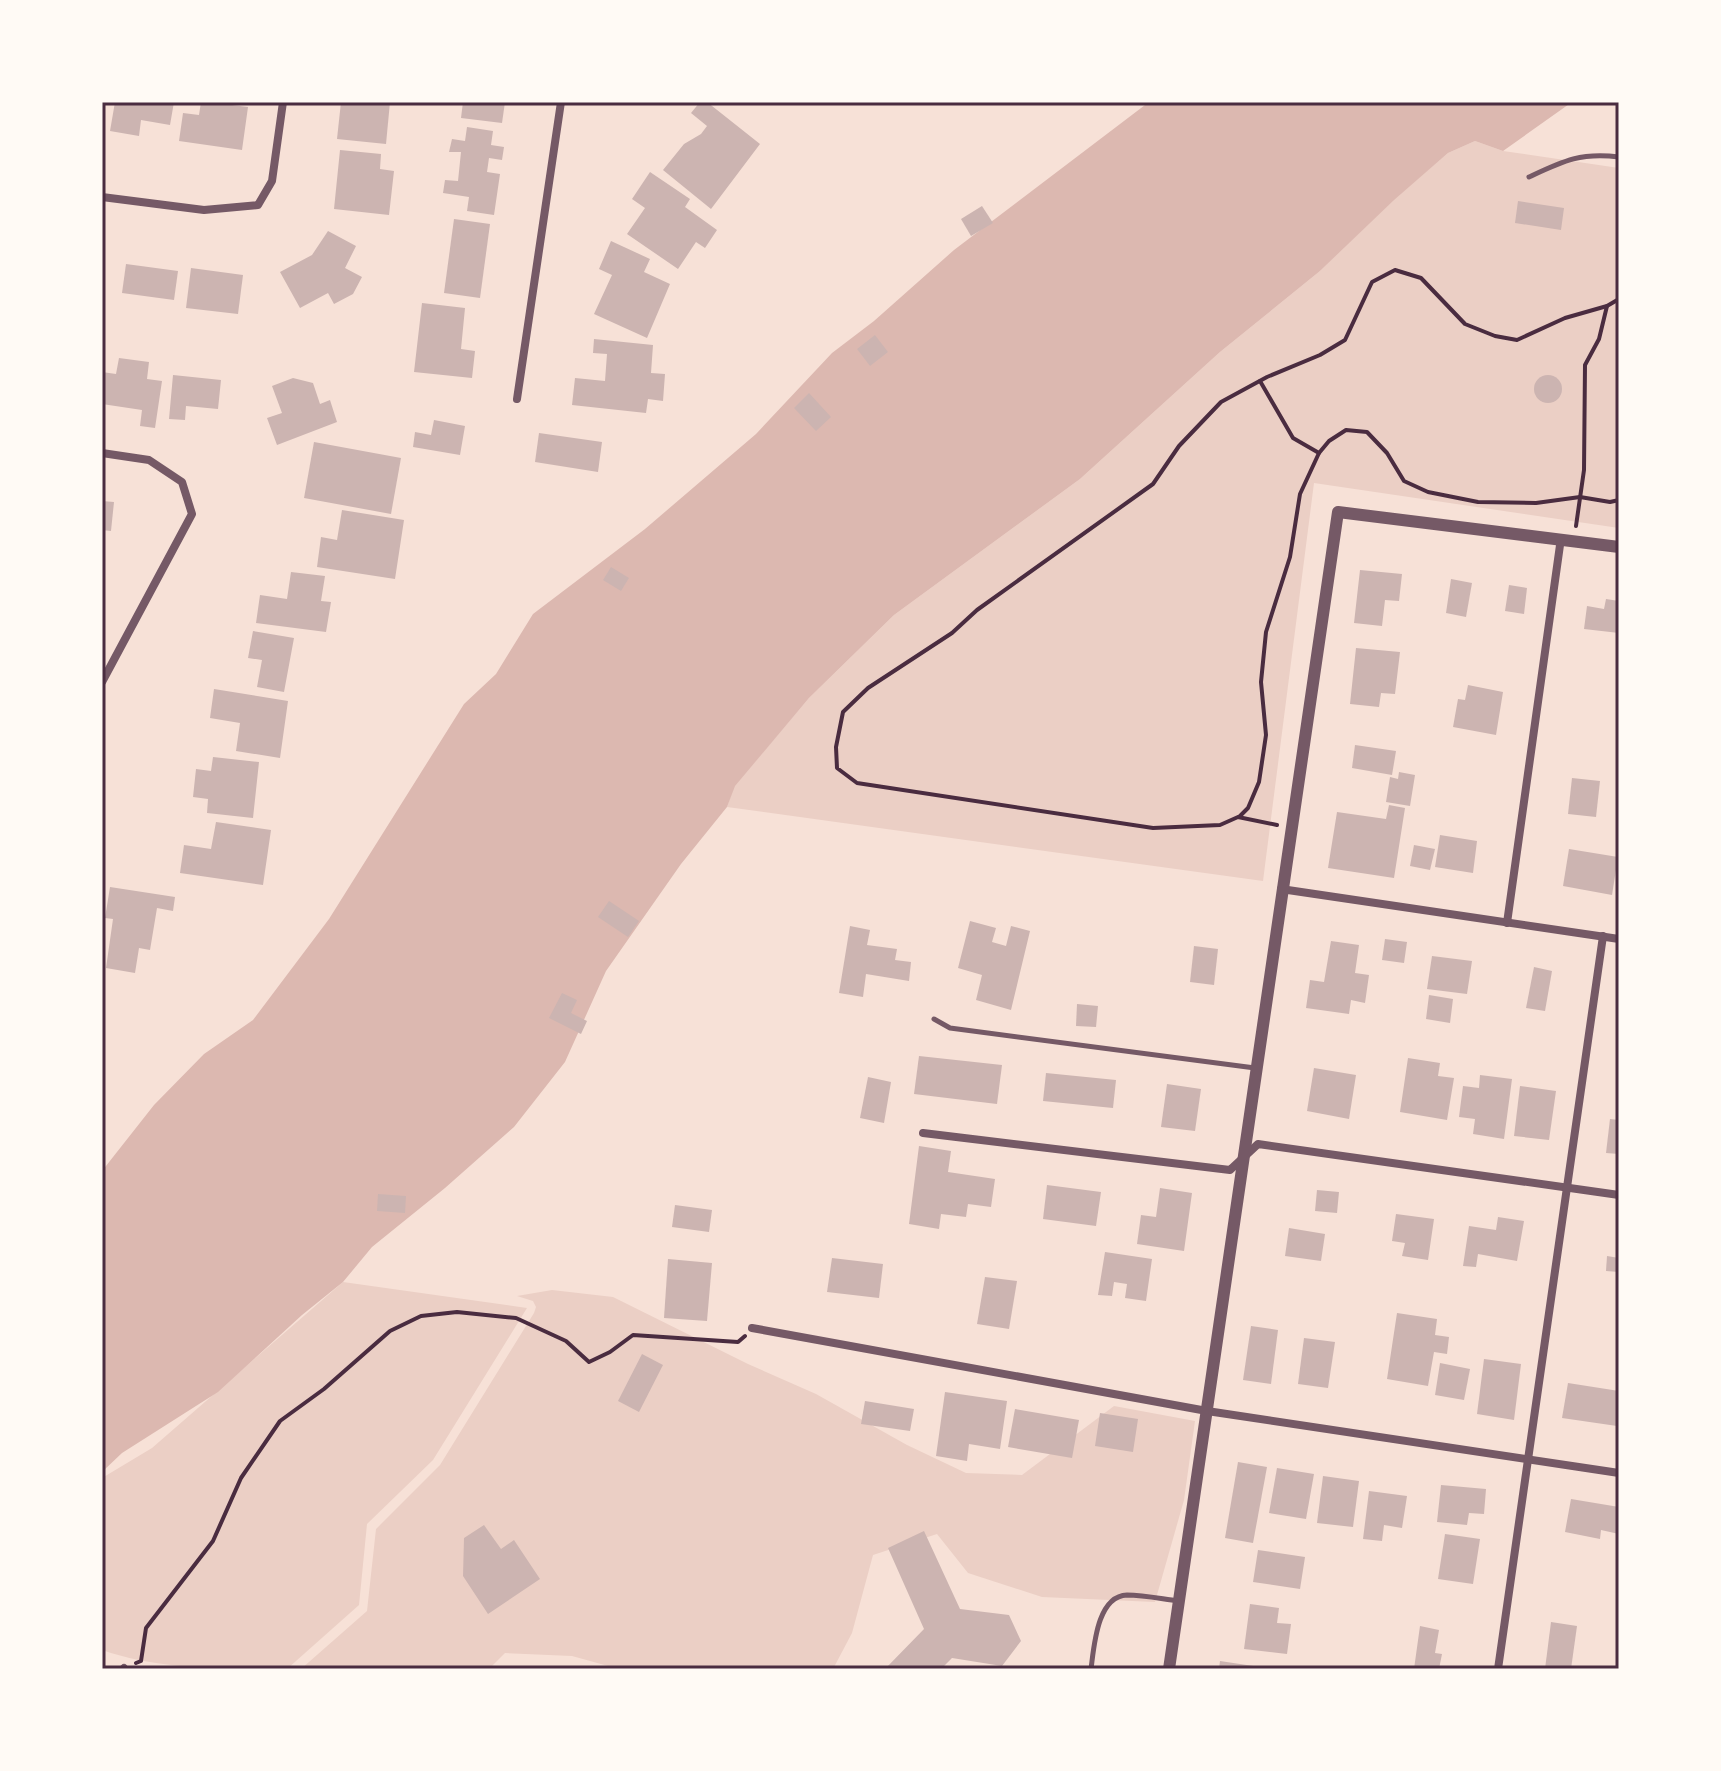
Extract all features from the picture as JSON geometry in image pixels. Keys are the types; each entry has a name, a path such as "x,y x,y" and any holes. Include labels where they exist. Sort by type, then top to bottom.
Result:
{"street":[{"path":"102,197 204,210 258,205 272,181 283,102"},
{"path":"517,399 561,102"},
{"path":"102,453 149,460 182,482 192,514 105,671 102,682"},
{"path":"1169,1669 1338,512 1619,547"},
{"path":"1507,923 1561,538"},
{"path":"1281,889 1619,939"},
{"path":"1498,1669 1603,936"},
{"path":"923,1133 1230,1170 1258,1144 1619,1195"},
{"path":"752,1328 1207,1411 1619,1473"}],"lane":[{"path":"1529,177 1593,153 1619,157"},
{"path":"934,1019 950,1028 1256,1068"},
{"path":"1091,1669 1096,1637 1105,1611 1113,1599 1125,1595 1179,1602"}],"path":[{"path":"1619,299 1607,306 1565,318 1517,340 1495,336 1465,324 1421,278 1395,270 1372,282 1345,340 1221,402 1179,446 1153,484 977,610 952,633 868,688 843,712 836,747 837,768 857,783 888,790 924,792 1153,828 1220,825 1238,817 1248,808 1259,782 1266,735 1261,682 1266,632 1290,557 1300,494 1319,453 1329,441 1346,430 1367,432 1387,453 1404,481 1428,492 1478,502 1536,503 1580,497 1610,502 1619,500"},
{"path":"1576,526 1584,470 1585,365 1599,339 1607,306"},
{"path":"1260,381 1293,438 1319,453"},
{"path":"1238,817 1279,826"},
{"path":"123,1668 141,1661 146,1628 213,1541 241,1478 280,1421 324,1389 390,1331 421,1316 457,1312 516,1318 566,1341 589,1362 610,1352 633,1335 738,1342 752,1328"}],"shaded area":[{"path":"1149,102 1572,102 1503,151 1475,141 1448,153 1320,271 1220,352 1080,479 894,615 809,698 735,786 727,807 681,864 606,971 565,1062 514,1127 372,1247 343,1282 218,1392 122,1453 102,1472 102,1171 154,1105 204,1054 253,1020 329,919 464,704 496,674 533,614 645,529 756,434 832,353 874,321 954,250"},
{"path":"1475,141 1503,151 1619,168 1619,528 1314,483 1263,881 727,807 734,786 809,698 894,615 1080,479 1220,352 1320,271 1394,199 1448,153"},
{"path":"343,1282 527,1308 433,1460 367,1524 359,1605 287,1669 170,1665 102,1650 102,1478 152,1448"},
{"path":"552,1290 613,1297 816,1394 907,1445 966,1473 1022,1475 1114,1406 1195,1421 1184,1500 1155,1602 1042,1597 968,1573 937,1534 873,1555 852,1633 833,1669 619,1669 572,1656 505,1653 489,1669 301,1669 367,1611 376,1529 440,1465 534,1313 536,1307 533,1301 517,1296"}],"building":[{"path":"115,102 174,102 170,125 141,120 139,136 110,131"},
{"path":"201,102 232,102 232,105 248,107 242,150 179,141 183,113 199,115"},
{"path":"341,102 390,102 386,144 337,139"},
{"path":"463,102 505,102 502,123 461,118"},
{"path":"700,102 707,102 760,144 711,209 663,170 684,144 701,134 707,126 691,113"},
{"path":"467,127 493,131 491,145 504,147 502,160 489,158 487,172 500,174 494,215 467,211 469,197 443,193 445,180 458,181 461,152 449,152 452,139 465,141"},
{"path":"340,150 381,154 380,169 394,171 389,215 334,209"},
{"path":"650,172 690,199 685,207 717,230 705,248 696,242 678,269 627,234 645,208 632,199"},
{"path":"1518,201 1564,208 1561,230 1515,223"},
{"path":"982,206 993,223 971,236 961,219"},
{"path":"454,219 490,224 480,298 444,293"},
{"path":"328,231 356,246 345,268 362,277 353,294 334,304 328,293 300,308 280,272 312,255"},
{"path":"611,241 650,259 644,272 670,284 647,338 594,314 612,275 599,269"},
{"path":"126,264 178,271 174,300 122,293"},
{"path":"191,268 243,275 238,314 186,308"},
{"path":"422,303 465,308 461,349 475,351 472,378 414,372"},
{"path":"875,335 888,352 870,366 857,349"},
{"path":"594,339 653,345 651,373 665,374 663,401 648,399 646,413 572,405 575,378 605,381 607,354 593,353"},
{"path":"119,358 149,362 147,379 162,381 155,428 140,426 142,410 102,404 102,372 116,374"},
{"path":"173,375 221,380 218,409 186,406 185,420 169,419"},
{"path":"1548,375 1558,379 1562,389 1558,399 1548,403 1538,399 1534,389 1538,379"},
{"path":"293,378 313,383 320,404 330,400 337,422 277,445 267,418 282,413 272,386"},
{"path":"809,393 831,417 816,431 794,408"},
{"path":"434,420 465,426 460,455 413,447 415,432 431,435"},
{"path":"539,433 602,442 598,472 535,462"},
{"path":"314,442 401,458 391,514 304,498"},
{"path":"102,501 114,502 111,531 102,530"},
{"path":"342,510 404,520 395,579 317,567 321,537 337,540"},
{"path":"611,567 629,578 621,591 603,580"},
{"path":"1360,570 1402,574 1399,601 1385,600 1382,626 1354,623"},
{"path":"291,572 325,576 321,601 331,602 326,632 256,623 260,595 287,599"},
{"path":"1451,579 1472,583 1466,617 1446,613"},
{"path":"1509,585 1527,588 1524,614 1505,611"},
{"path":"1606,599 1619,601 1619,633 1584,629 1587,606 1604,609"},
{"path":"253,631 294,638 284,692 257,687 262,660 248,658"},
{"path":"1356,648 1400,652 1395,694 1381,693 1379,707 1350,704"},
{"path":"1468,685 1503,692 1496,735 1453,727 1458,699 1465,700"},
{"path":"214,689 288,701 280,758 236,751 240,723 210,718"},
{"path":"1355,745 1396,751 1392,775 1352,768"},
{"path":"213,757 259,762 253,818 207,813 208,799 193,797 196,769 211,771"},
{"path":"1399,772 1415,775 1410,806 1386,802 1390,777 1398,779"},
{"path":"1572,778 1600,781 1596,817 1568,814"},
{"path":"1389,805 1405,808 1394,878 1328,868 1337,812 1386,819"},
{"path":"216,822 271,830 263,885 180,873 184,845 211,849"},
{"path":"1440,835 1477,841 1473,873 1435,867"},
{"path":"1414,845 1435,849 1430,870 1410,866"},
{"path":"1569,849 1618,857 1612,895 1563,886"},
{"path":"110,887 175,897 173,911 157,908 150,950 139,948 135,973 106,968 113,919 105,918"},
{"path":"609,901 639,921 628,937 598,917"},
{"path":"970,921 996,928 992,942 1006,946 1011,926 1030,931 1011,1010 976,1000 982,975 958,968"},
{"path":"850,926 870,930 867,945 897,949 895,960 911,962 909,981 866,974 863,997 839,993"},
{"path":"1385,939 1407,942 1404,963 1382,960"},
{"path":"1331,941 1359,945 1355,973 1369,975 1365,1003 1351,1000 1349,1014 1306,1008 1310,980 1324,982"},
{"path":"1194,946 1218,949 1214,985 1190,982"},
{"path":"1432,956 1472,961 1467,994 1427,989"},
{"path":"1534,967 1552,971 1545,1011 1526,1008"},
{"path":"562,993 577,1000 571,1013 587,1021 581,1034 549,1018"},
{"path":"1429,995 1453,999 1450,1023 1426,1019"},
{"path":"1077,1004 1098,1006 1096,1027 1076,1026"},
{"path":"919,1056 1002,1065 997,1104 914,1094"},
{"path":"1408,1058 1440,1063 1438,1076 1454,1078 1447,1120 1400,1112"},
{"path":"1314,1068 1356,1075 1349,1119 1307,1111"},
{"path":"1046,1073 1116,1080 1113,1108 1043,1101"},
{"path":"1480,1075 1512,1079 1504,1139 1473,1134 1475,1119 1459,1117 1463,1086 1479,1088"},
{"path":"868,1077 891,1082 884,1123 860,1118"},
{"path":"1167,1084 1201,1089 1195,1131 1161,1127"},
{"path":"1520,1086 1556,1091 1549,1140 1514,1136"},
{"path":"1610,1119 1619,1120 1619,1154 1606,1153"},
{"path":"919,1146 951,1151 948,1172 995,1179 991,1207 968,1204 966,1217 941,1214 939,1229 909,1224"},
{"path":"1047,1185 1101,1192 1096,1226 1043,1219"},
{"path":"1160,1188 1192,1193 1184,1251 1137,1244 1141,1215 1156,1217"},
{"path":"1317,1190 1339,1192 1337,1213 1315,1211"},
{"path":"378,1194 406,1196 405,1213 377,1211"},
{"path":"675,1205 712,1210 709,1232 672,1227"},
{"path":"1396,1214 1434,1219 1428,1260 1402,1256 1405,1243 1392,1241"},
{"path":"1498,1217 1524,1221 1517,1261 1478,1254 1476,1267 1463,1266 1469,1226 1496,1230"},
{"path":"1289,1228 1325,1234 1321,1261 1285,1256"},
{"path":"1105,1252 1152,1259 1146,1301 1125,1298 1127,1284 1114,1282 1112,1296 1098,1295"},
{"path":"1607,1256 1619,1258 1619,1272 1606,1271"},
{"path":"832,1258 883,1264 879,1298 827,1292"},
{"path":"668,1259 712,1263 707,1321 664,1318"},
{"path":"985,1277 1017,1281 1009,1329 977,1324"},
{"path":"1397,1313 1437,1319 1435,1335 1449,1337 1447,1354 1434,1352 1428,1386 1387,1379"},
{"path":"1251,1326 1278,1330 1271,1384 1243,1380"},
{"path":"1304,1338 1335,1342 1328,1388 1298,1384"},
{"path":"642,1354 663,1365 639,1412 618,1401"},
{"path":"1484,1359 1521,1364 1514,1420 1477,1414"},
{"path":"1440,1363 1470,1369 1464,1400 1435,1395"},
{"path":"1568,1383 1619,1391 1617,1426 1562,1418"},
{"path":"945,1392 1007,1401 1000,1449 969,1444 967,1461 936,1456"},
{"path":"865,1401 914,1409 910,1431 861,1424"},
{"path":"1015,1409 1079,1420 1072,1458 1008,1447"},
{"path":"1100,1413 1138,1419 1133,1452 1095,1446"},
{"path":"1238,1462 1267,1467 1253,1543 1225,1538"},
{"path":"1277,1468 1314,1474 1306,1519 1269,1513"},
{"path":"1323,1476 1359,1481 1353,1527 1317,1523"},
{"path":"1441,1485 1486,1489 1484,1514 1469,1513 1467,1525 1437,1522"},
{"path":"1369,1491 1407,1496 1402,1528 1384,1525 1382,1541 1363,1539"},
{"path":"1571,1499 1619,1507 1619,1534 1601,1530 1600,1539 1565,1532"},
{"path":"484,1525 501,1549 514,1540 540,1579 488,1614 463,1576 464,1538"},
{"path":"924,1531 960,1609 1009,1615 1021,1641 1002,1666 952,1658 941,1669 885,1669 924,1629 888,1548"},
{"path":"1445,1534 1480,1539 1473,1584 1438,1579"},
{"path":"1258,1550 1305,1557 1300,1589 1253,1582"},
{"path":"1250,1604 1279,1608 1277,1623 1291,1624 1287,1654 1244,1649"},
{"path":"1551,1622 1577,1626 1571,1669 1545,1669"},
{"path":"1420,1626 1439,1630 1435,1653 1442,1654 1439,1669 1414,1669"},
{"path":"1220,1661 1260,1667 1219,1669"}]}
